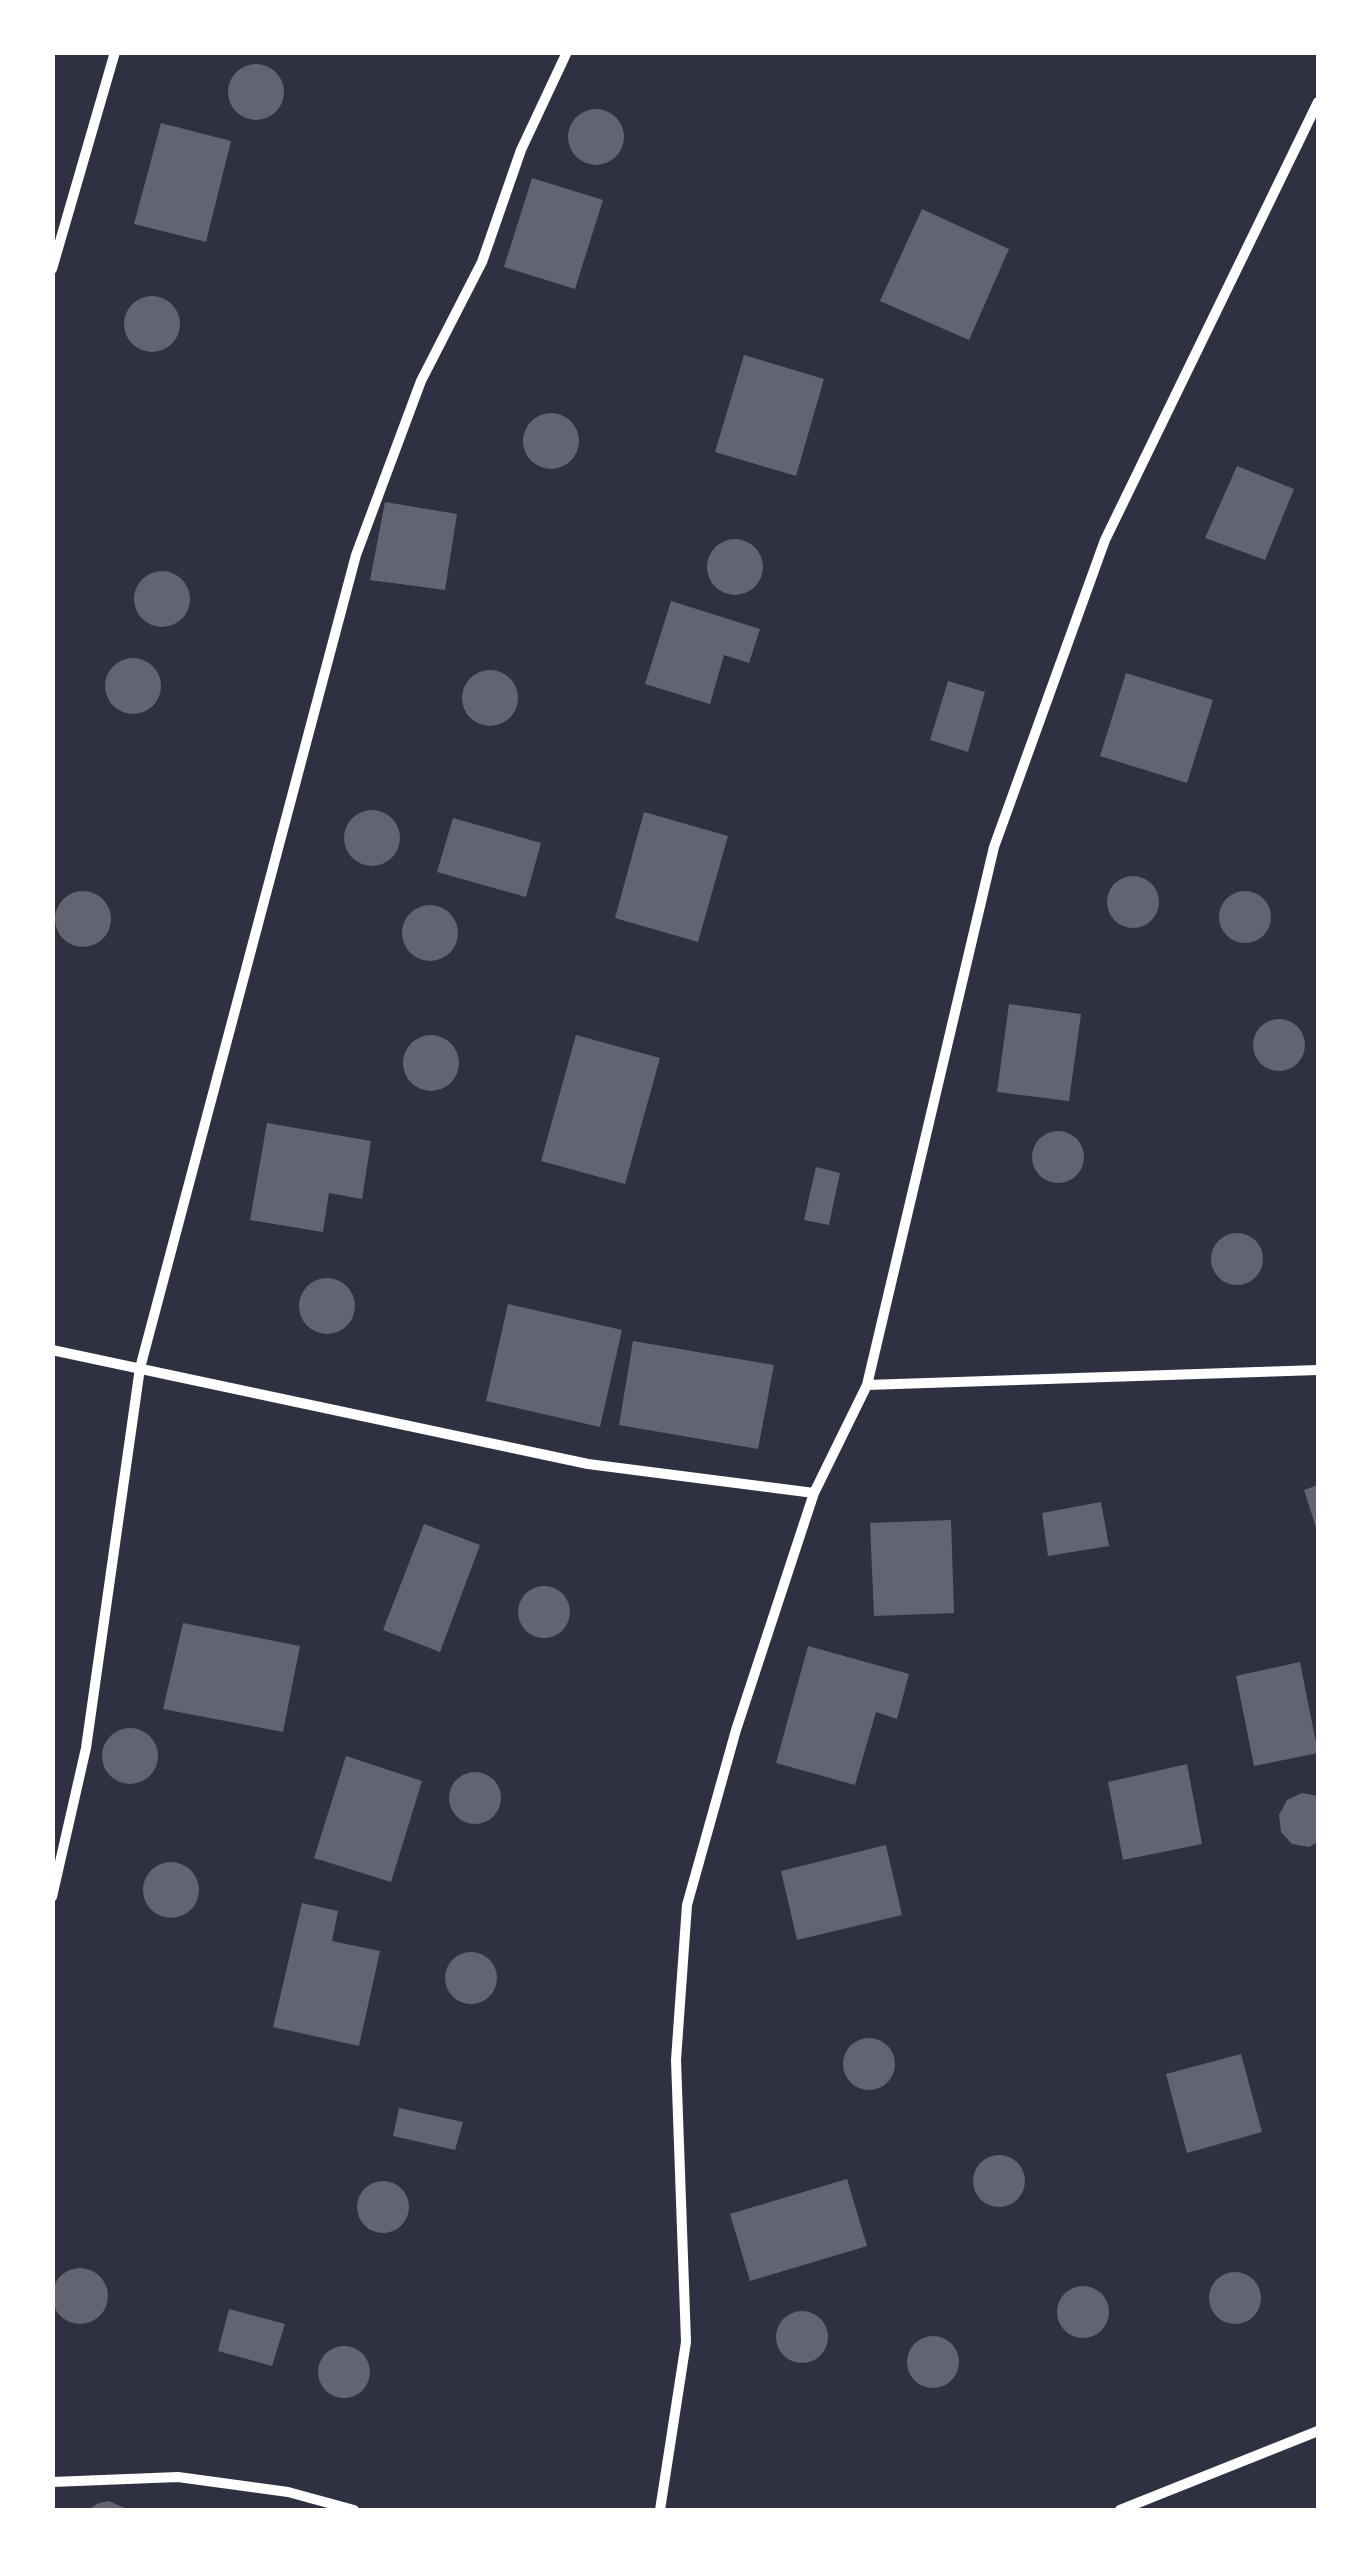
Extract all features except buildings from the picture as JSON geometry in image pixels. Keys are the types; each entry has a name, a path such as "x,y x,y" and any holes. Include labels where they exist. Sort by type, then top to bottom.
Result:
{"street":[{"path":"52,270 115,52"},
{"path":"52,1897 86,1748 140,1368 356,556 421,381 482,262 521,150 567,52"},
{"path":"660,2510 686,2342 676,2060 687,1905 736,1730 814,1493 867,1385 994,847 1105,540 1318,102"},
{"path":"52,1350 588,1464 814,1493"},
{"path":"867,1385 1318,1370"},
{"path":"1120,2510 1318,2431"},
{"path":"52,2482 178,2476 288,2492 354,2510"}]}
